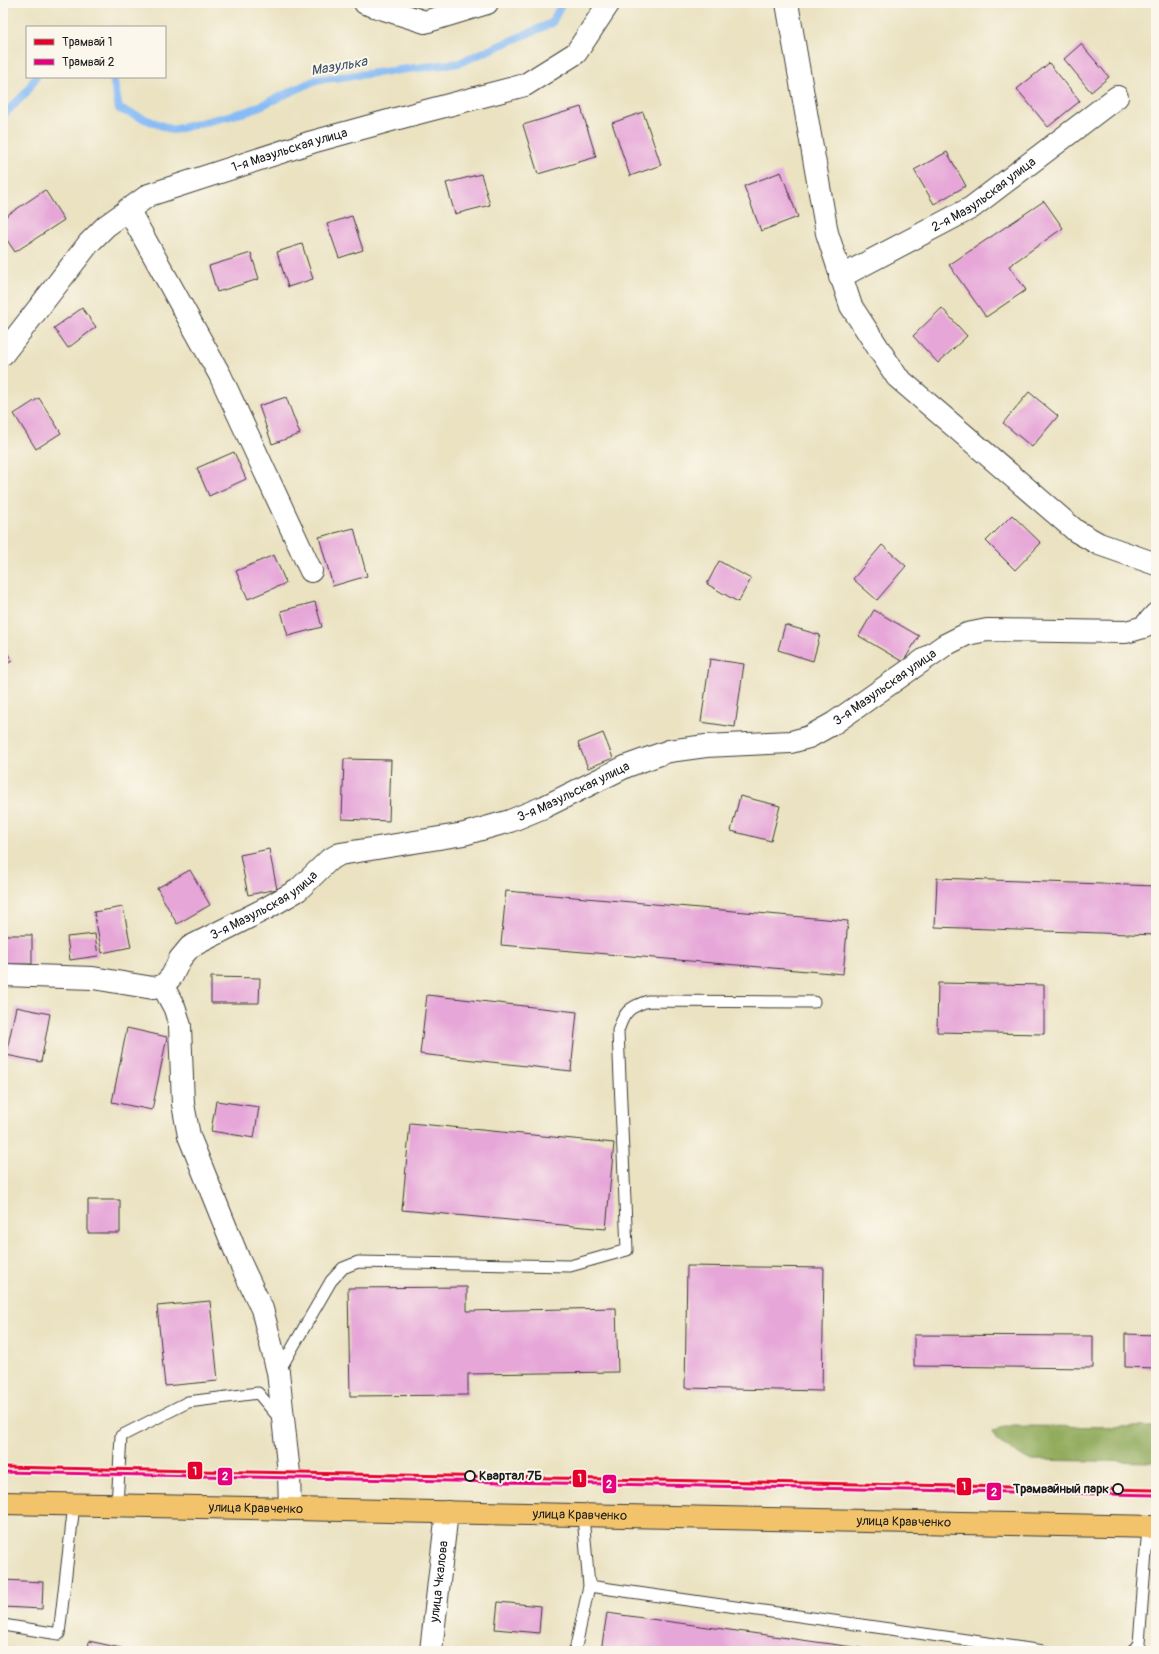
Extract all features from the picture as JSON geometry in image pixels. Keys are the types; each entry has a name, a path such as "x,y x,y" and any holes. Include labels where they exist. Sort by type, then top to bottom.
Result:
{"main road":[{"name":"улица Кравченко","path":"3,1503 1152,1527"}],"street":[{"path":"365,3 425,22 486,3"},
{"name":"1-я Мазульская улица","path":"3,354 89,243 106,226 149,195 312,142 525,85 576,53 609,3"},
{"path":"787,3 827,233 851,306 897,377 1076,530 1099,544 1156,564"},
{"name":"2-я Мазульская улица","path":"840,276 971,208 1117,97"},
{"path":"128,209 220,375 311,571"},
{"name":"3-я Мазульская улица","path":"163,986 172,976 180,959 190,947 267,908 298,890 329,860 340,854 464,834 510,821 544,807 627,766 670,751 706,746 791,742 809,737 834,723 945,645 967,634 987,630 1126,632 1144,627 1156,614"},
{"path":"3,975 86,978 153,988 163,986 175,1010 180,1026 183,1104 189,1136 239,1260 262,1309 278,1372 289,1473 290,1508"},
{"name":"улица Чкалова","path":"431,1651 447,1512"}],"lane":[{"path":"278,1372 331,1281 343,1268 358,1262 570,1266 627,1250 618,1031 622,1018 632,1006 648,1001 814,1002"},
{"path":"117,1505 121,1436 188,1402 258,1393 283,1422"},
{"path":"3,1625 59,1634 74,1505"},
{"path":"575,1651 589,1586 583,1516"},
{"path":"1133,1651 1139,1643 1152,1527"},
{"path":"589,1586 1044,1651"}],"green space":[{"path":"1004,1426 1156,1427 1156,1462 1029,1460 997,1441 992,1432"}],"building":[{"path":"1081,44 1109,77 1091,92 1064,59"},
{"path":"1049,63 1080,101 1048,127 1017,89"},
{"path":"581,107 596,157 538,174 523,125"},
{"path":"643,112 661,165 630,176 612,123"},
{"path":"947,152 966,186 934,204 914,170"},
{"path":"781,172 798,217 761,231 744,186"},
{"path":"481,174 490,205 455,214 446,183"},
{"path":"45,190 64,220 15,252 3,234 3,218"},
{"path":"1044,201 1063,228 1009,266 1026,290 986,317 949,265"},
{"path":"352,216 363,250 339,258 327,224"},
{"path":"302,244 313,279 288,287 277,252"},
{"path":"251,253 259,279 217,292 209,266"},
{"path":"82,308 96,327 68,348 54,328"},
{"path":"942,308 967,336 938,363 913,336"},
{"path":"1029,392 1058,416 1032,447 1003,423"},
{"path":"286,397 300,434 272,444 259,406"},
{"path":"39,398 61,433 36,449 14,414"},
{"path":"234,452 246,479 209,496 197,468"},
{"path":"1012,515 1041,543 1015,570 986,541"},
{"path":"354,528 367,576 333,586 319,537"},
{"path":"882,545 906,566 877,600 853,579"},
{"path":"274,555 286,583 248,599 236,571"},
{"path":"719,561 751,579 738,602 707,584"},
{"path":"315,602 322,627 288,636 281,611"},
{"path":"874,610 919,636 903,662 859,636"},
{"path":"785,625 820,635 813,661 778,650"},
{"path":"3,646 12,661 3,666"},
{"path":"710,659 744,664 735,727 701,722"},
{"path":"603,733 613,758 588,768 578,743"},
{"path":"344,759 391,760 389,821 342,819"},
{"path":"740,796 780,806 771,841 731,831"},
{"path":"269,849 277,889 248,895 240,855"},
{"path":"190,870 210,905 177,924 157,888"},
{"path":"937,878 1156,886 1156,935 935,927"},
{"path":"506,891 848,921 843,974 501,945"},
{"path":"123,907 131,947 102,953 94,912"},
{"path":"95,934 98,956 70,960 67,937"},
{"path":"3,935 32,935 32,964 3,964"},
{"path":"211,977 260,978 259,1003 211,1003"},
{"path":"938,983 1044,985 1044,1034 937,1032"},
{"path":"427,995 577,1012 571,1071 420,1054"},
{"path":"16,1007 50,1014 41,1062 6,1055"},
{"path":"127,1028 167,1037 152,1110 112,1102"},
{"path":"216,1101 259,1107 254,1138 211,1131"},
{"path":"410,1123 614,1143 606,1229 402,1210"},
{"path":"88,1200 120,1200 120,1233 88,1233"},
{"path":"687,1266 824,1268 822,1391 685,1388"},
{"path":"467,1287 467,1311 616,1308 618,1372 468,1374 468,1395 350,1396 348,1288"},
{"path":"210,1301 218,1381 165,1386 157,1306"},
{"path":"1125,1334 1156,1335 1156,1368 1125,1367"},
{"path":"914,1335 1093,1336 1093,1368 914,1366"},
{"path":"3,1580 43,1582 42,1609 3,1607"},
{"path":"498,1602 541,1606 539,1633 495,1629"},
{"path":"607,1613 874,1650 601,1651"},
{"path":"89,1641 125,1649 124,1651 88,1651"}],"waterway":[{"name":"Мазулька","path":"113,78 119,109 173,130 249,111 316,80 459,63 552,23 562,3"},
{"name":"Мазулька","path":"3,115 25,94 35,78"}],"tram line":[{"name":"1","path":"3,1467 1156,1490"},
{"name":"2","path":"3,1472 1156,1495"}],"place":[{"name":"Квартал 7Б","path":"470,1476"},
{"name":"Трамвайный парк","path":"1118,1489"}]}
